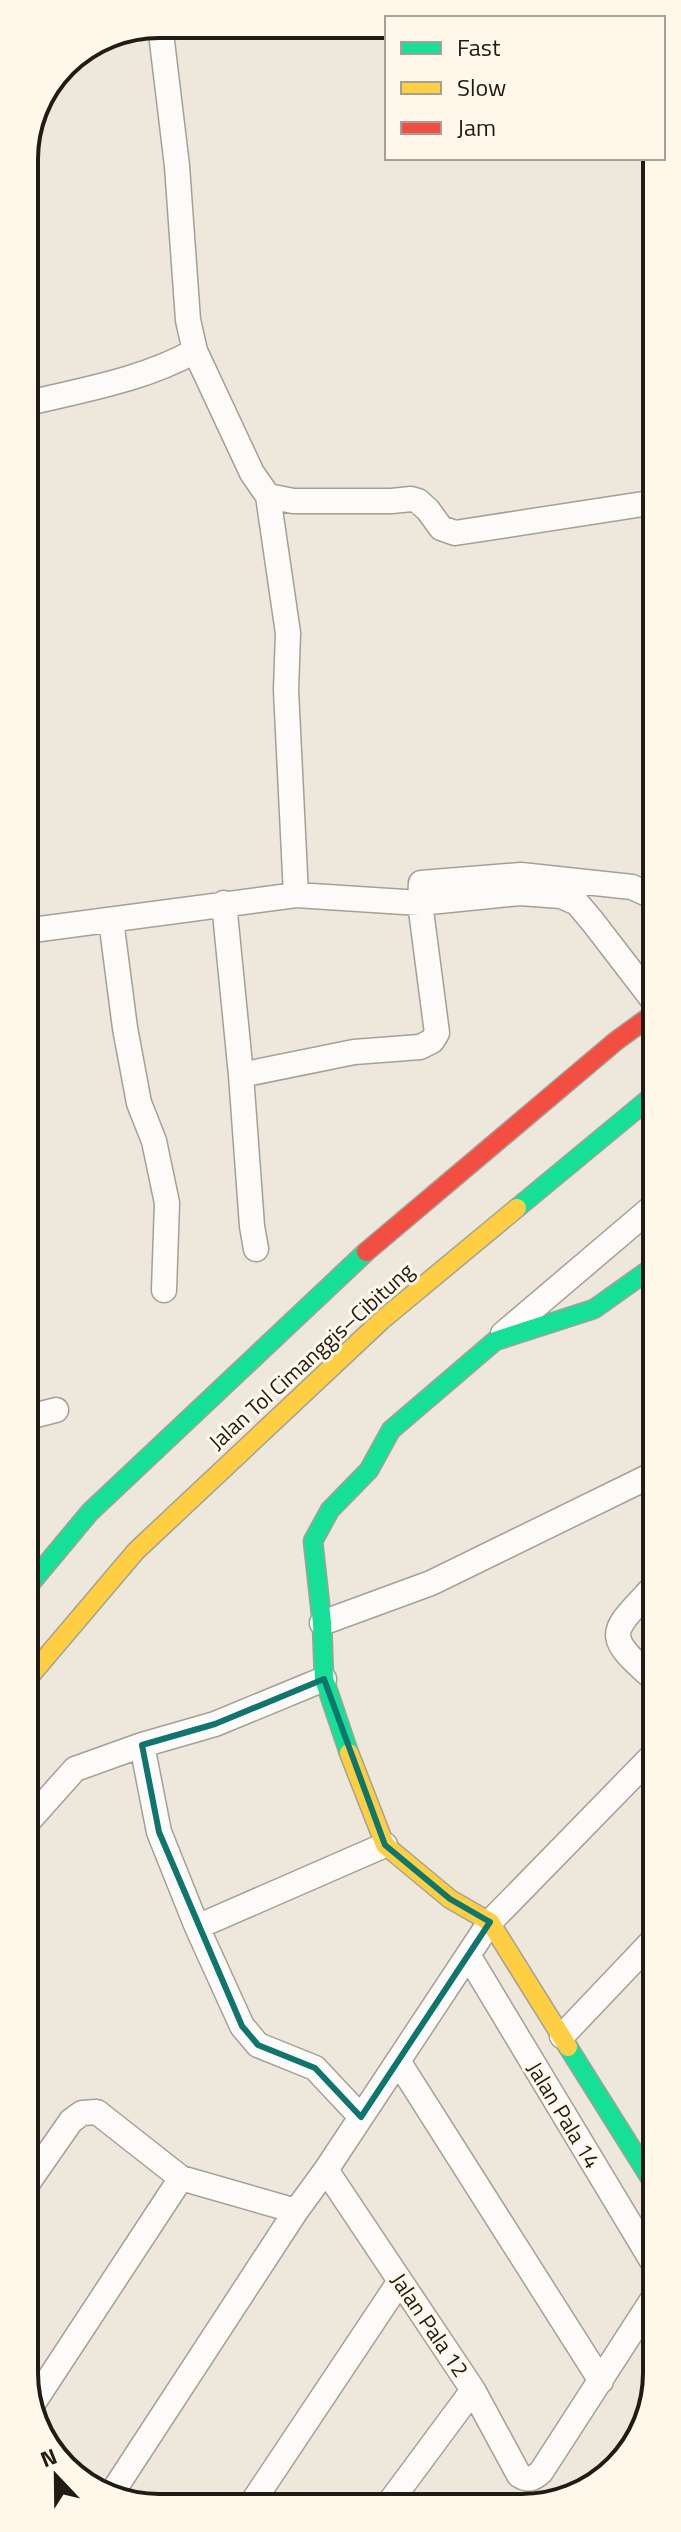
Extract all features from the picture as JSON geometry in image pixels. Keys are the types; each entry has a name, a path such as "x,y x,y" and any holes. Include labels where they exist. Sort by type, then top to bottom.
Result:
{"main road":[{"name":"Jalan Tol Cimanggis–Cibitung","path":"38,1574 90,1512 343,1271 643,1021"},
{"name":"Jalan Tol Cimanggis–Cibitung","path":"38,1667 136,1551 370,1330 643,1104"},
{"path":"643,1274 594,1309 495,1341 391,1430 369,1470 330,1510 313,1541 322,1623 324,1679 360,1785 385,1845 450,1899 490,1922 643,2166"}],"street":[{"path":"162,38 181,208 185,303 195,351 252,473 268,496 288,633 286,690 296,895"},
{"path":"38,401 141,375 195,351"},
{"path":"268,496 293,501 411,499 428,510 441,528 455,533 643,504"},
{"path":"241,1075 354,1052 420,1047 432,1041 437,1033 420,903 421,883 521,875 632,887 643,892"},
{"path":"38,929 296,895 420,903 520,893 561,896 577,903 643,987"},
{"path":"224,903 256,1249"},
{"path":"111,920 125,1028 139,1103 154,1141 167,1203 164,1290"},
{"path":"495,1341 643,1215"},
{"path":"38,1415 56,1410"},
{"path":"322,1623 431,1583 643,1479"},
{"path":"643,1598 622,1620 617,1632 622,1649 643,1669"},
{"path":"38,1810 75,1769 215,1724 324,1679"},
{"path":"142,1745 159,1832 226,1996 242,2026 258,2045 315,2068 361,2117"},
{"path":"116,2486 490,1922 643,1765"},
{"path":"197,1927 385,1845"},
{"path":"562,2036 643,1951"},
{"name":"Jalan Pala 14","path":"468,1955 643,2246"},
{"path":"398,2061 601,2381 643,2315"},
{"path":"38,2163 71,2121 82,2113 97,2112 181,2178 296,2211"},
{"name":"Jalan Pala 12","path":"326,2170 473,2390 519,2475 529,2479 541,2472 601,2381"},
{"path":"40,2393 181,2178"},
{"path":"258,2494 400,2281"},
{"path":"396,2494 473,2390"}],"highlighted area":[{"path":"324,1679 385,1845 450,1899 490,1922 361,2117 315,2068 258,2045 242,2026 159,1832 142,1745 215,1724"}],"traffic: fast":[{"path":"517,1208 643,1104"},
{"path":"38,1574 90,1512 366,1252"},
{"path":"349,1753 324,1679 322,1623 313,1541 330,1510 369,1470 391,1430 495,1341 594,1309 643,1274"},
{"path":"568,2047 643,2167"}],"traffic: slow":[{"path":"38,1667 136,1551 382,1320 517,1208"},
{"path":"349,1753 385,1845 450,1899 490,1922 568,2047"}],"traffic: jam":[{"path":"366,1252 643,1021"}]}
